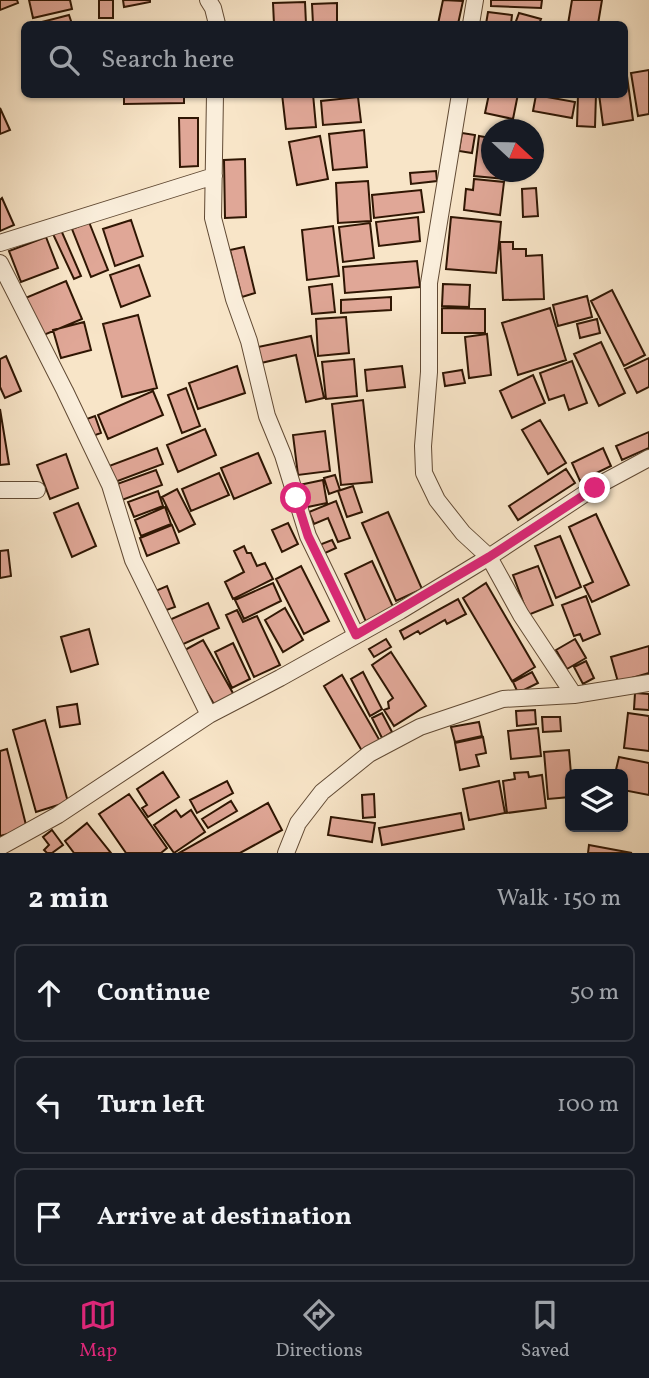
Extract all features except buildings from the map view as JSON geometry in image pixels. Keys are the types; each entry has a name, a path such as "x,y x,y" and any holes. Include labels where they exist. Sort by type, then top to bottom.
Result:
{"street":[{"path":"208,0 215,21"},
{"path":"472,21 475,0"},
{"path":"215,98 213,218 234,299 249,341 267,416 283,455 308,536 356,635"},
{"path":"459,98 429,283 429,372 423,446 424,473 437,500 463,533 489,557 521,615 574,695"},
{"path":"0,243 214,176"},
{"path":"0,263 110,485 133,560 209,715"},
{"path":"0,847 58,815 209,715 356,635 489,557 595,488 649,458"},
{"path":"0,490 37,490"},
{"path":"286,853 298,823 322,792 369,754 420,727 503,699 574,695 649,683"}],"route":[{"path":"296,498 308,536 356,635 489,557 595,488"}]}
